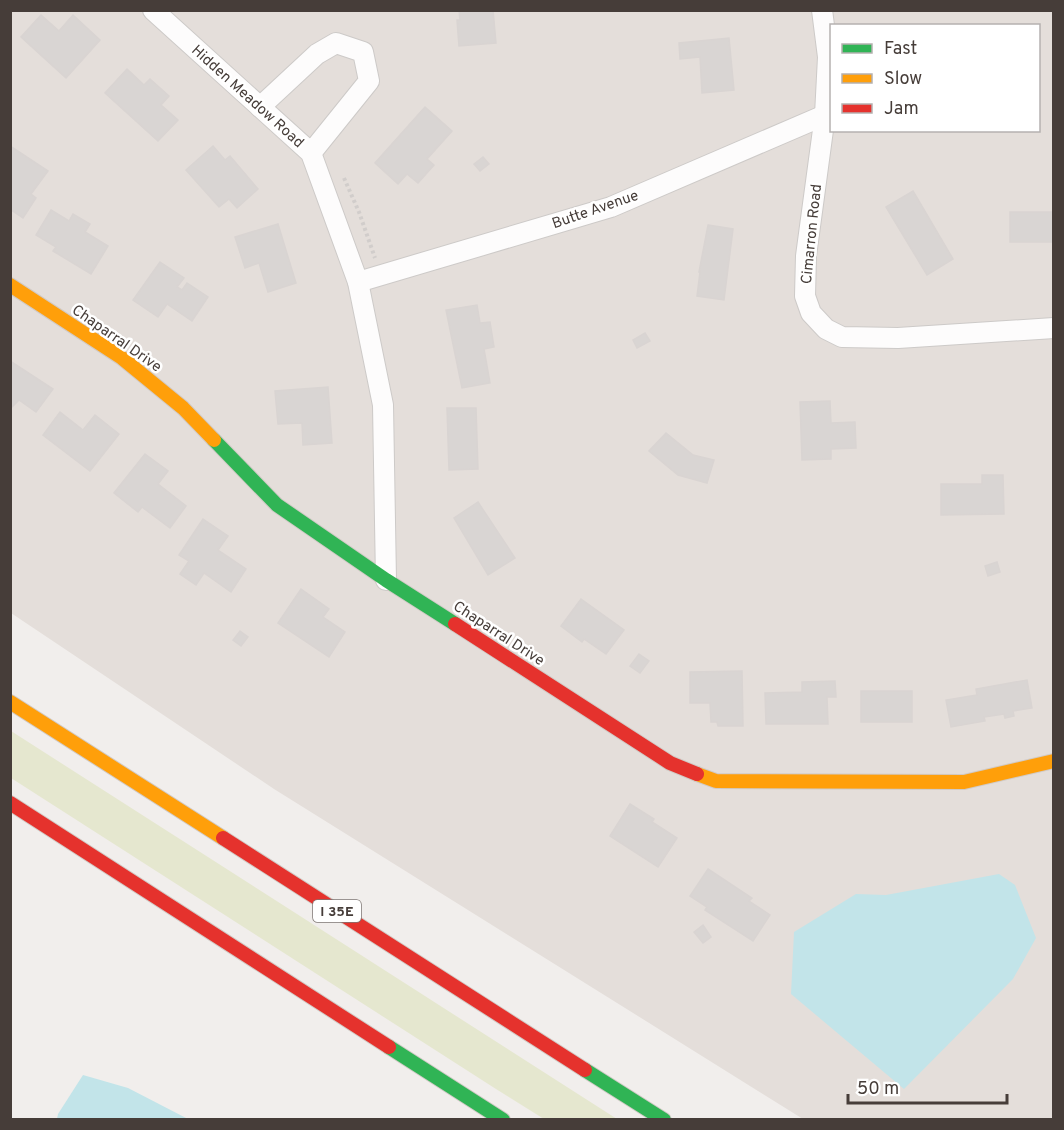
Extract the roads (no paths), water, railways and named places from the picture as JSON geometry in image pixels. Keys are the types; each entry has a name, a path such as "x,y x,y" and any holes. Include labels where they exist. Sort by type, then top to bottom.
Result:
{"main road":[{"name":"Chaparral Drive","path":"10,285 122,358 183,408 277,506 386,580 670,763 716,781 964,782 1053,761"},
{"name":"I 35E","path":"10,702 664,1119"},
{"path":"10,804 503,1119"}],"street":[{"name":"Hidden Meadow Road","path":"153,10 312,153 358,282 383,405 386,580"},
{"name":"Cimarron Road","path":"822,10 828,57 825,115 806,256 805,296 811,313 826,329 842,337 890,339 1053,328"},
{"path":"260,107 317,54 336,43 363,52 369,81 312,153"},
{"name":"Butte Avenue","path":"358,282 611,207 825,115"}],"water":[{"path":"999,874 1015,885 1036,938 1013,979 904,1089 791,994 794,932 856,894 886,895"},
{"path":"83,1075 128,1088 188,1119 57,1119"}]}
